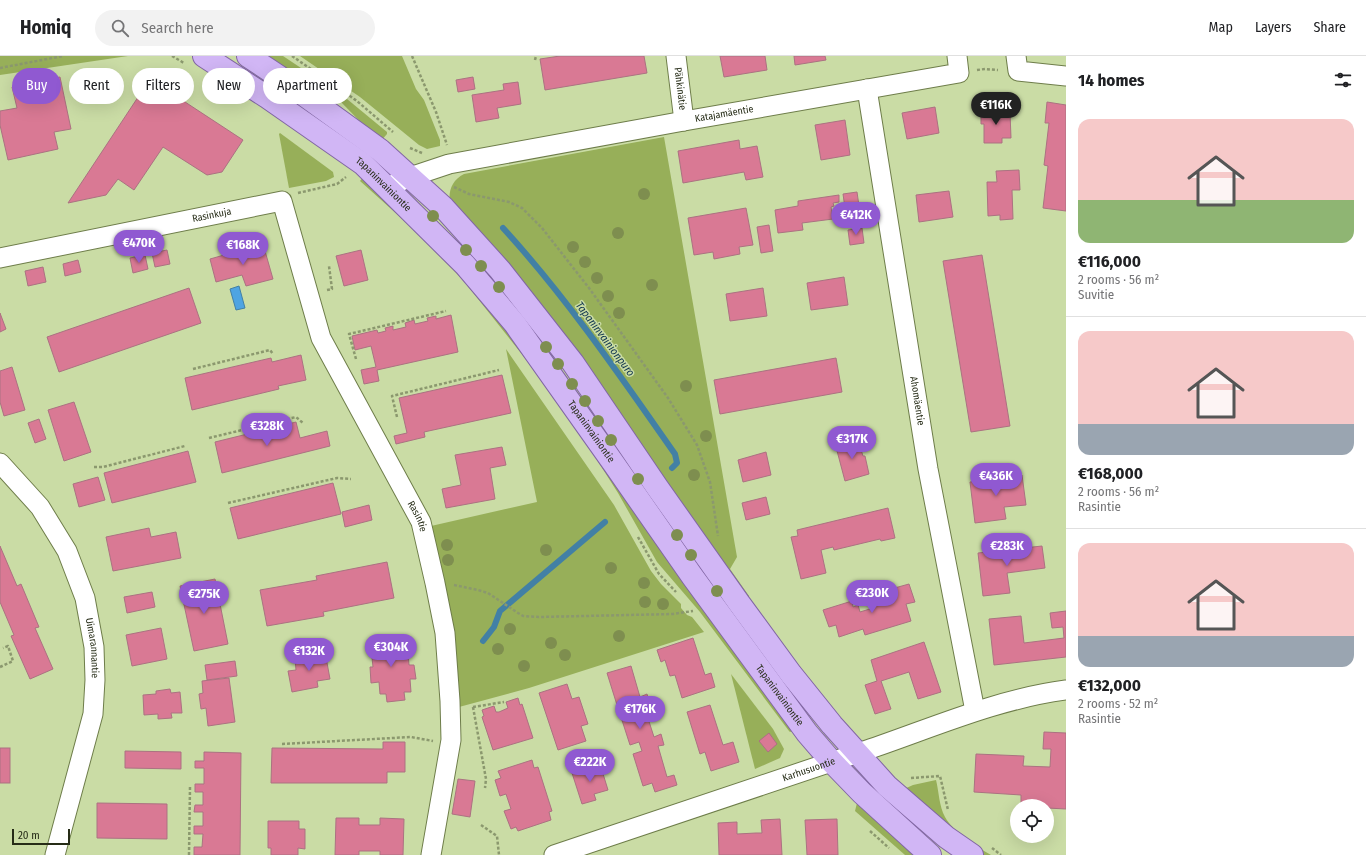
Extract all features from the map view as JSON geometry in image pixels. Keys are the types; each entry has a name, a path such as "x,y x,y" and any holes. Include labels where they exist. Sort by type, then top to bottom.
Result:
{"main road":[{"path":"248,56 380,150 444,208 500,270 573,363 657,487 752,621 791,674 823,713 887,786 946,837 980,850"},
{"name":"Tapaninvainiontie","path":"197,61 267,97 363,164 388,187 465,265 514,324 692,576 807,733 862,793 930,855"}],"street":[{"name":"Pähkinätie","path":"676,56 684,120"},
{"path":"1017,64 1066,76"},
{"name":"Katajamäentie","path":"388,187 449,164 684,120 868,89 958,65"},
{"name":"Ahomäentie","path":"868,89 928,469 975,711"},
{"name":"Rasinkuja","path":"0,258 282,201"},
{"name":"Rasintie","path":"282,201 321,338 421,522 435,583 445,633 450,701 450,740 431,855"},
{"name":"Uimarannantie","path":"0,463 40,507 67,551 85,598 94,647 95,680 93,714 55,855"},
{"name":"Karhusuontie","path":"554,855 753,790 975,711 1036,695 1066,690"}],"path":[{"path":"0,68 63,56"},
{"path":"172,56 197,61"},
{"path":"292,56 357,101 398,137"},
{"path":"412,56 436,112 448,149"},
{"path":"535,60 536,56"},
{"path":"958,65 985,69 1017,64"},
{"path":"408,147 423,154"},
{"path":"341,172 352,180"},
{"path":"282,201 292,194 337,184 347,176"},
{"path":"451,186 468,194 509,202 522,208 542,228 589,288 668,398 697,445 710,482 718,539"},
{"path":"356,359 349,334 446,311"},
{"path":"193,369 270,350 273,354"},
{"path":"397,417 392,396 499,370"},
{"path":"209,438 296,417 303,423"},
{"path":"94,467 104,467 185,446"},
{"path":"228,503 337,478 351,479"},
{"path":"635,532 659,574 679,595"},
{"path":"435,583 488,593 524,616 539,618 673,614 694,611 689,606"},
{"path":"0,667 13,661 8,646 3,648"},
{"path":"450,701 460,700 473,707 504,702"},
{"path":"473,707 486,779 485,788"},
{"path":"282,744 411,738 437,742"},
{"path":"905,779 940,776 947,809 950,814"},
{"path":"189,855 190,787"},
{"path":"481,825 497,836 499,855"},
{"path":"868,829 894,852"},
{"path":"980,850 1001,855"}],"green space":[{"path":"0,56 128,56 47,68 12,68 12,73 0,75"},
{"path":"260,56 283,56 301,68 285,68"},
{"path":"300,56 402,56 416,89 424,100 440,140 440,146 427,149 419,145 352,92 352,68 318,68"},
{"path":"352,103 387,132 380,142 343,104"},
{"path":"280,133 333,172 334,177 326,181 289,188"},
{"path":"664,137 737,557 730,569 749,596 744,600 450,203 450,190 456,179 464,174"},
{"path":"364,176 494,308 795,730 789,731 700,612 657,562 618,493 592,452 528,362 463,280 409,225 360,181"},
{"path":"506,349 614,505 651,571 661,584 681,604 681,608 687,615 692,617 704,632 529,688 459,707 446,589 444,581 442,580 431,526 537,502"},
{"path":"731,674 773,729 784,749 780,758 755,769"},
{"path":"936,780 941,808 949,823 965,838 991,855 981,855 902,790 913,785"},
{"path":"857,803 920,855 905,855 855,811"}],"water":[{"path":"239,286 245,308 236,310 230,289"}],"building":[{"path":"560,56 644,56 647,73 545,90 540,59"},
{"path":"720,56 765,56 767,70 724,77"},
{"path":"794,56 825,56 826,60 795,65"},
{"path":"473,77 475,89 458,92 456,80"},
{"path":"61,82 71,129 54,132 58,149 8,160 0,125 0,111 17,108 16,104 61,104"},
{"path":"518,82 521,104 497,108 499,118 476,122 472,95 504,90 503,84"},
{"path":"1047,102 1066,105 1066,211 1043,208 1048,166 1044,165 1049,123 1045,123"},
{"path":"133,104 188,104 243,140 222,172 207,175 163,147 134,190 118,179 106,195 68,203"},
{"path":"935,107 939,133 907,139 902,113"},
{"path":"1003,109 1003,113 1010,113 1011,138 1002,138 1002,143 984,143 984,124 981,124 981,110"},
{"path":"845,120 850,155 821,160 815,125"},
{"path":"739,140 740,149 757,146 763,177 746,180 744,172 683,183 678,151"},
{"path":"1019,170 1020,190 1012,190 1013,219 1000,220 1000,215 988,216 987,182 997,182 996,171"},
{"path":"949,191 953,217 919,222 916,195"},
{"path":"857,192 859,206 845,208 843,194"},
{"path":"839,195 839,202 833,203 834,206 831,207 833,219 802,223 803,230 778,233 775,210 798,206 798,201"},
{"path":"746,208 753,245 739,247 740,254 714,259 713,252 694,255 688,218"},
{"path":"769,225 773,251 761,253 757,227"},
{"path":"862,228 864,243 850,245 848,230"},
{"path":"263,244 273,279 246,286 242,275 216,282 210,259"},
{"path":"167,250 170,264 155,267 152,253"},
{"path":"361,250 368,280 344,286 336,256"},
{"path":"145,255 148,269 133,273 130,258"},
{"path":"982,255 1010,426 971,432 943,261"},
{"path":"78,260 81,272 65,276 63,264"},
{"path":"43,267 46,282 28,286 25,271"},
{"path":"844,277 848,305 811,310 807,283"},
{"path":"189,288 201,323 59,372 47,337"},
{"path":"763,288 767,316 730,321 726,294"},
{"path":"0,313 6,329 0,332"},
{"path":"451,315 458,352 377,370 379,381 364,384 361,370 376,367 371,346 355,350 352,336 377,330 378,333 386,331 385,328 393,326 393,330 406,327 405,323 414,320 415,324 428,321 427,318 436,316 436,319"},
{"path":"301,355 306,380 278,386 279,389 192,410 185,378 271,358 272,362"},
{"path":"836,358 842,392 720,414 714,380"},
{"path":"12,367 25,410 4,416 0,402 0,371"},
{"path":"502,375 511,413 424,432 425,437 396,444 394,436 407,433 399,398"},
{"path":"74,402 91,452 64,461 48,410"},
{"path":"39,419 46,439 35,443 28,423"},
{"path":"296,422 300,438 327,431 330,446 222,473 215,442"},
{"path":"857,437 863,456 865,456 869,474 845,481 836,447 851,443 850,439"},
{"path":"502,447 506,465 490,468 495,499 446,508 442,489 461,485 455,455"},
{"path":"188,451 196,482 112,503 104,473"},
{"path":"766,452 771,475 743,482 738,460"},
{"path":"1022,475 1026,505 1004,507 1006,519 975,523 970,482"},
{"path":"98,477 105,500 79,507 73,484"},
{"path":"333,483 341,514 238,539 230,508"},
{"path":"766,497 770,514 746,520 742,503"},
{"path":"369,505 372,520 345,527 342,512"},
{"path":"888,508 895,538 881,541 880,539 834,550 833,547 821,550 826,573 801,579 791,537 798,536 797,530"},
{"path":"149,528 151,537 176,532 181,558 113,571 106,537"},
{"path":"0,546 17,586 21,584 39,627 35,628 53,669 30,679 11,636 14,635 0,602"},
{"path":"1042,546 1045,568 1007,573 1010,593 983,596 978,553"},
{"path":"387,562 394,598 323,612 324,616 267,626 260,590 317,580 316,576"},
{"path":"215,579 228,644 194,651 180,586"},
{"path":"909,584 915,602 906,604 911,621 865,635 863,629 839,637 836,625 829,627 823,610 852,601 853,607 858,605 860,612 873,608 870,601 893,594 891,589"},
{"path":"152,592 155,607 127,613 124,597"},
{"path":"1066,611 1066,657 994,665 989,619 1021,616 1024,643 1064,638 1063,627 1052,628 1050,613"},
{"path":"161,628 167,659 132,666 126,635"},
{"path":"401,637 402,653 408,653 409,665 414,665 416,679 410,679 411,692 404,692 405,700 387,702 386,694 380,694 379,682 371,683 370,667 373,667 370,639"},
{"path":"693,638 705,675 711,673 715,687 682,698 675,675 670,676 665,660 661,662 657,650"},
{"path":"924,642 941,692 918,699 909,672 881,681 891,709 875,714 865,685 877,681 871,660"},
{"path":"325,652 330,679 317,681 318,687 292,692 288,671 296,670 295,658"},
{"path":"235,661 237,676 207,680 205,665"},
{"path":"631,666 640,697 647,694 650,704 644,706 654,737 661,734 664,745 658,746 667,777 674,775 677,785 655,792 652,783 643,786 633,754 642,751 639,742 630,745 620,714 629,711 626,702 617,705 607,673"},
{"path":"229,678 235,722 208,726 206,708 201,709 199,694 203,693 202,681"},
{"path":"567,684 572,699 579,697 588,724 581,726 586,741 558,750 539,693"},
{"path":"170,689 171,693 180,692 182,713 171,713 172,718 158,719 158,714 144,715 143,695 156,694 156,691"},
{"path":"518,698 520,705 522,704 533,738 493,750 482,717 484,716 482,710 494,706 496,712 499,712 508,708 506,702"},
{"path":"710,705 723,745 733,742 739,762 711,771 705,752 700,754 687,712"},
{"path":"1044,732 1066,733 1066,809 1054,808 1054,799 1021,799 1021,795 974,792 976,754 1024,756 1023,766 1050,767 1051,749 1043,749"},
{"path":"769,733 777,744 768,752 759,741"},
{"path":"383,742 405,742 405,772 387,772 387,783 271,783 272,748 383,749"},
{"path":"0,748 10,748 10,783 0,783"},
{"path":"125,751 181,752 181,769 125,768"},
{"path":"204,752 241,753 240,855 194,855 194,847 202,847 203,834 194,834 194,826 203,826 203,812 194,812 195,805 203,805 203,792 195,792 195,784 204,784 204,768 195,768 195,761 204,761"},
{"path":"532,760 534,768 538,767 552,811 549,812 551,820 518,831 516,827 511,829 504,811 511,809 506,794 500,796 495,780 501,778 498,771"},
{"path":"600,764 608,790 594,794 596,800 582,804 572,773"},
{"path":"458,779 475,781 470,817 452,814"},
{"path":"97,803 167,804 167,839 97,838"},
{"path":"336,818 359,818 359,825 380,825 380,818 404,819 403,855 380,855 380,851 359,851 359,855 335,855"},
{"path":"780,819 782,855 719,855 718,823 737,822 737,834 762,833 761,820"},
{"path":"837,819 838,855 807,855 805,820"},
{"path":"268,821 299,821 299,829 305,829 305,849 298,848 298,855 271,855 271,848 268,848"}],"waterway":[{"name":"Tapaninvainionpuro","path":"503,228 527,255 593,338 675,454 677,463 672,468"},
{"name":"Tapaninvainionpuro","path":"483,641 494,627 500,611 605,522"}]}
